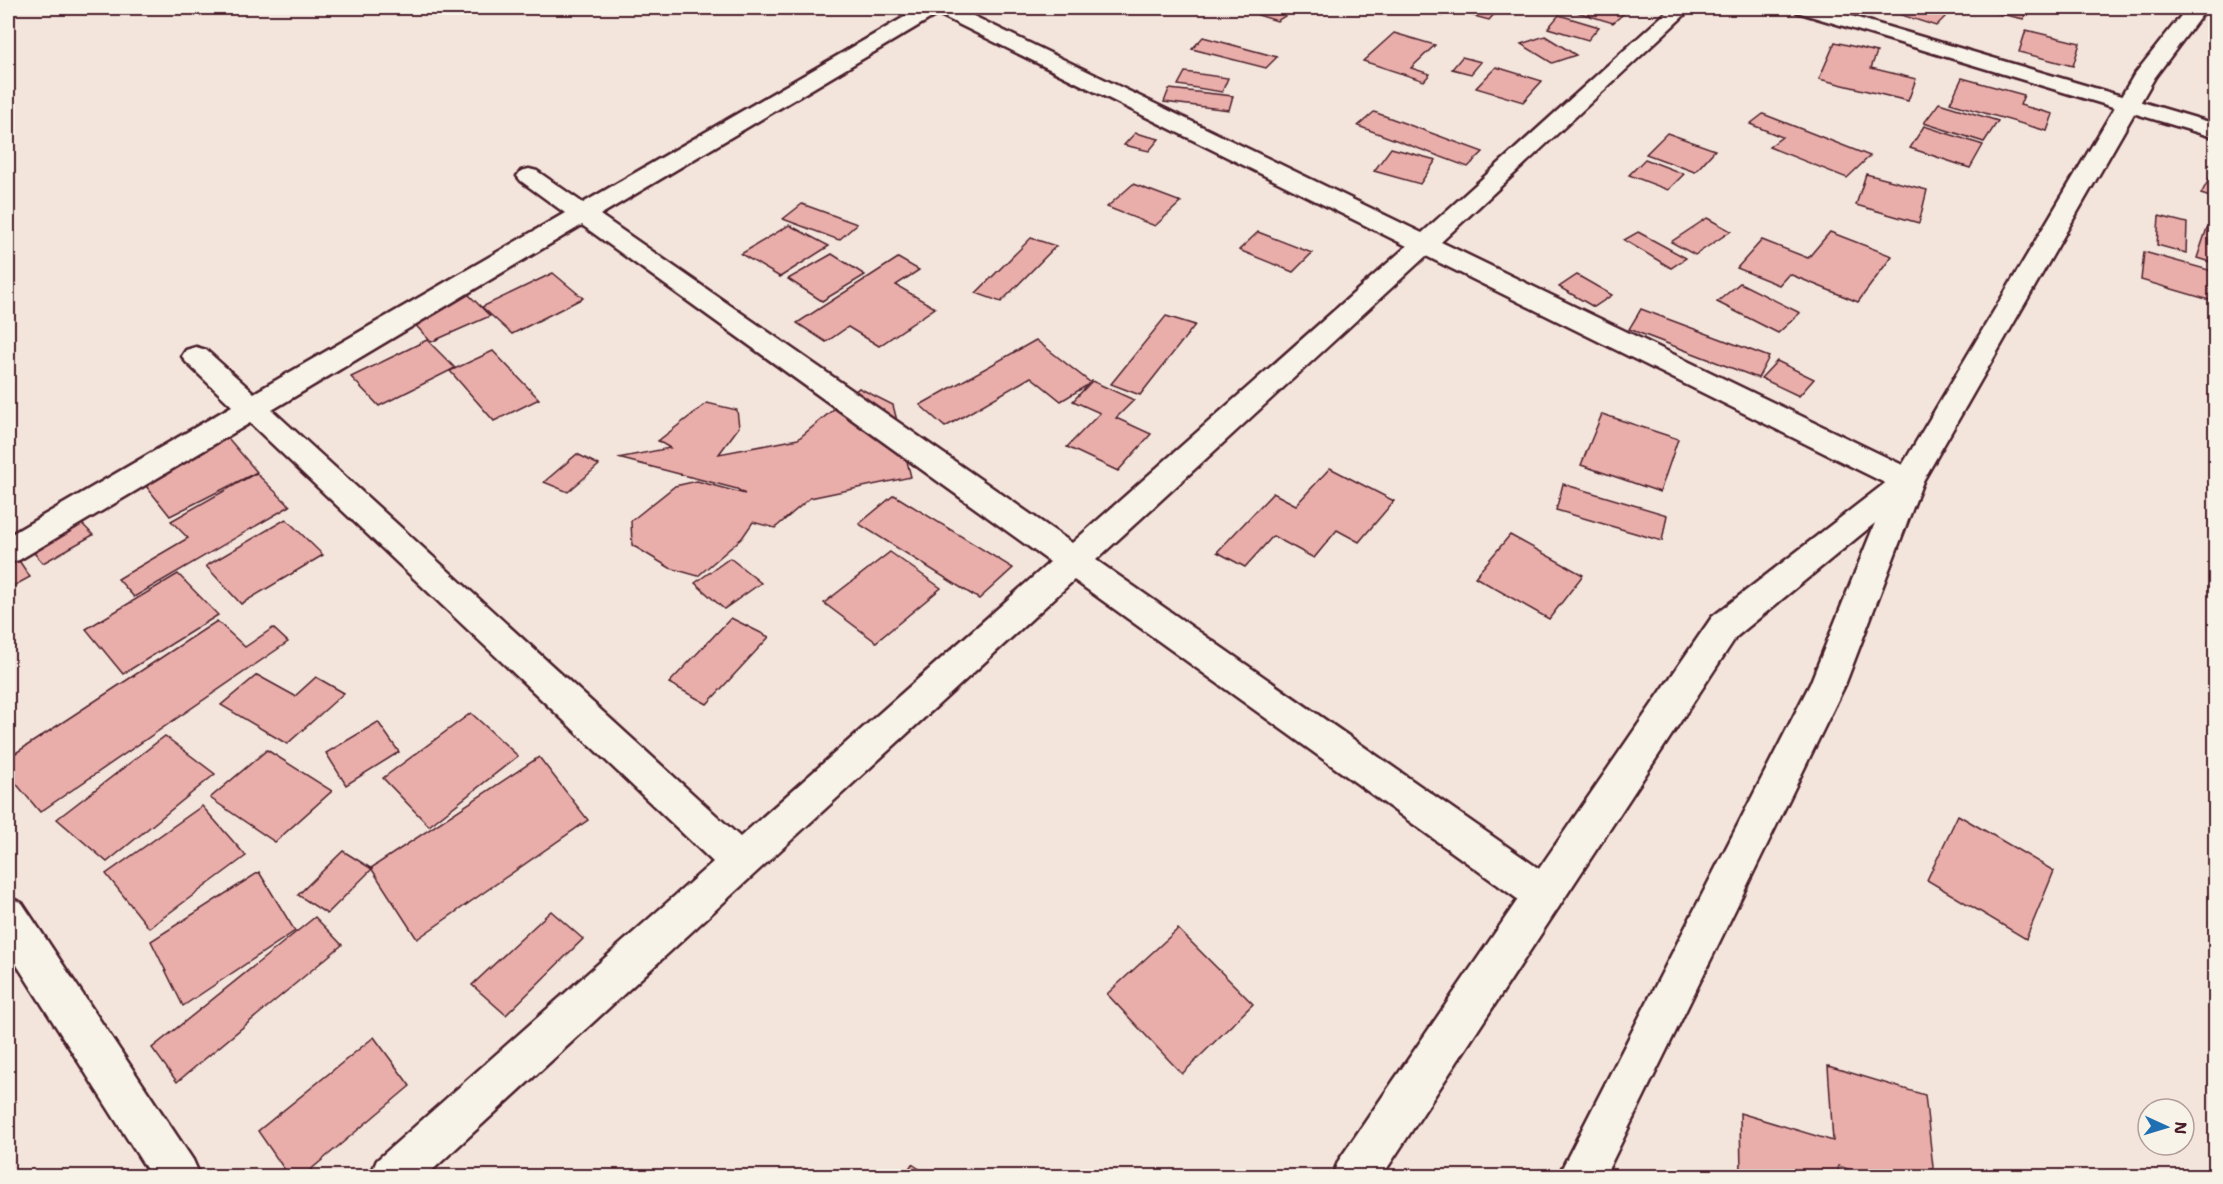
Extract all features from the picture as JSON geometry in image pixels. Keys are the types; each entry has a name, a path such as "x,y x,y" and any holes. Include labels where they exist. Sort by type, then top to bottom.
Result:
{"street":[{"path":"8,551 934,8"},
{"path":"942,8 1908,481"},
{"path":"393,1176 1682,8"},
{"path":"1804,8 2216,131"},
{"path":"1581,1176 1827,685 1908,481 2145,75 2197,8"},
{"path":"529,176 1544,895"},
{"path":"196,357 741,862"},
{"path":"1355,1176 1724,627 1908,481"},
{"path":"8,916 177,1176"}],"building":[{"path":"1268,8 1284,8 1293,11 1277,21 1258,15"},
{"path":"1414,8 1453,8 1442,16"},
{"path":"1468,8 1500,8 1489,20 1463,13"},
{"path":"1630,8 1613,23 1567,9"},
{"path":"1896,8 1954,8 1936,26 1892,12"},
{"path":"1997,8 2026,8 2024,19 1996,13"},
{"path":"2045,8 2076,8 2067,15"},
{"path":"1559,15 1599,27 1588,40 1548,28"},
{"path":"2026,30 2080,43 2073,66 2019,52"},
{"path":"1394,33 1435,45 1411,68 1430,74 1424,81 1363,61"},
{"path":"1545,36 1576,55 1552,63 1521,44"},
{"path":"1203,37 1277,57 1266,68 1192,49"},
{"path":"1835,42 1877,52 1871,68 1916,79 1908,101 1819,79"},
{"path":"1462,57 1481,62 1471,74 1452,69"},
{"path":"1496,67 1542,81 1523,102 1476,88"},
{"path":"1185,72 1228,78 1222,92 1178,85"},
{"path":"1962,78 2024,95 2020,105 2053,114 2047,131 1950,103"},
{"path":"1169,89 1233,96 1229,110 1164,102"},
{"path":"1939,103 1998,121 1984,142 1924,123"},
{"path":"1374,112 1483,152 1468,167 1358,126"},
{"path":"1763,114 1870,156 1847,178 1769,147 1782,137 1750,124"},
{"path":"1924,126 1983,145 1970,168 1910,148"},
{"path":"1135,133 1159,139 1149,151 1124,145"},
{"path":"1667,133 1715,150 1695,172 1646,154"},
{"path":"1391,148 1436,160 1420,184 1374,171"},
{"path":"1645,159 1684,174 1668,190 1629,175"},
{"path":"2216,168 2216,199 2201,194"},
{"path":"1866,174 1927,190 1919,223 1856,205"},
{"path":"1133,184 1181,202 1155,226 1107,207"},
{"path":"802,204 857,224 839,240 783,219"},
{"path":"2159,216 2187,223 2186,253 2157,245"},
{"path":"1707,218 1731,231 1695,255 1671,242"},
{"path":"789,225 829,246 780,277 741,254"},
{"path":"2207,228 2216,231 2216,264 2197,258"},
{"path":"1258,232 1312,253 1293,272 1239,250"},
{"path":"1638,232 1686,258 1671,268 1624,240"},
{"path":"1830,232 1892,256 1858,302 1789,274 1779,285 1737,268 1762,240 1808,258"},
{"path":"1031,238 1056,246 1001,302 976,293"},
{"path":"2144,252 2216,272 2216,311 2212,310 2213,301 2141,280"},
{"path":"832,254 865,275 822,301 788,279"},
{"path":"898,258 919,270 896,285 935,308 879,346 848,327 826,342 797,323"},
{"path":"553,273 583,298 512,334 482,307"},
{"path":"1577,275 1612,295 1594,307 1559,287"},
{"path":"1740,283 1800,313 1778,333 1717,302"},
{"path":"468,294 490,316 431,342 411,320"},
{"path":"1641,309 1769,357 1758,378 1629,329"},
{"path":"1166,316 1195,325 1140,395 1111,384"},
{"path":"427,340 455,368 379,406 351,377"},
{"path":"1036,340 1091,383 1061,401 1031,377 945,427 920,405"},
{"path":"493,351 539,399 494,421 450,371"},
{"path":"1777,361 1814,379 1799,396 1761,378"},
{"path":"1092,381 1134,400 1116,418 1151,434 1118,471 1067,447 1100,413 1073,401"},
{"path":"859,388 893,405 911,477 810,498 775,528 753,522 742,538 698,576 670,568 632,545 631,521 675,486 697,481 745,494 737,489 618,458 670,448 658,441 707,403 737,410 739,427 719,454 798,439"},
{"path":"1602,414 1678,439 1660,492 1581,465"},
{"path":"228,438 257,472 170,516 142,481"},
{"path":"577,454 599,465 568,492 544,482"},
{"path":"1330,468 1394,501 1359,542 1337,530 1314,558 1273,536 1245,567 1217,552 1273,493 1296,505"},
{"path":"256,473 290,506 134,597 118,579 188,538 171,521"},
{"path":"1563,484 1667,515 1662,541 1556,510"},
{"path":"894,495 1013,568 979,599 859,524"},
{"path":"66,507 93,535 43,563 17,534"},
{"path":"286,519 323,555 241,604 206,566"},
{"path":"1510,535 1583,575 1549,619 1475,577"},
{"path":"8,544 30,577 8,589"},
{"path":"890,552 941,588 876,642 824,603"},
{"path":"730,558 761,583 724,609 695,583"},
{"path":"178,574 218,615 123,674 86,629"},
{"path":"731,618 769,637 707,704 669,683"},
{"path":"217,621 245,647 273,628 288,642 40,812 8,774 8,758"},
{"path":"257,675 295,696 316,677 344,693 287,744 221,705"},
{"path":"471,713 518,756 429,826 383,778"},
{"path":"378,722 399,752 346,785 326,753"},
{"path":"165,736 215,774 107,862 57,819"},
{"path":"267,750 332,791 275,842 210,798"},
{"path":"539,757 588,820 417,939 371,868"},
{"path":"202,806 246,856 149,928 106,874"},
{"path":"1958,815 2054,871 2026,939 1927,880"},
{"path":"343,851 372,869 327,914 298,895"},
{"path":"259,872 295,931 183,1006 151,941"},
{"path":"551,911 583,939 506,1015 472,985"},
{"path":"315,917 342,945 177,1082 152,1048"},
{"path":"1178,929 1253,1004 1182,1074 1107,994"},
{"path":"374,1037 410,1086 303,1176 289,1176 258,1131"},
{"path":"1828,1066 1925,1095 1934,1176 1872,1176 1838,1166 1838,1176 1741,1176 1740,1113 1833,1141"},
{"path":"912,1164 930,1176 904,1176"}]}
